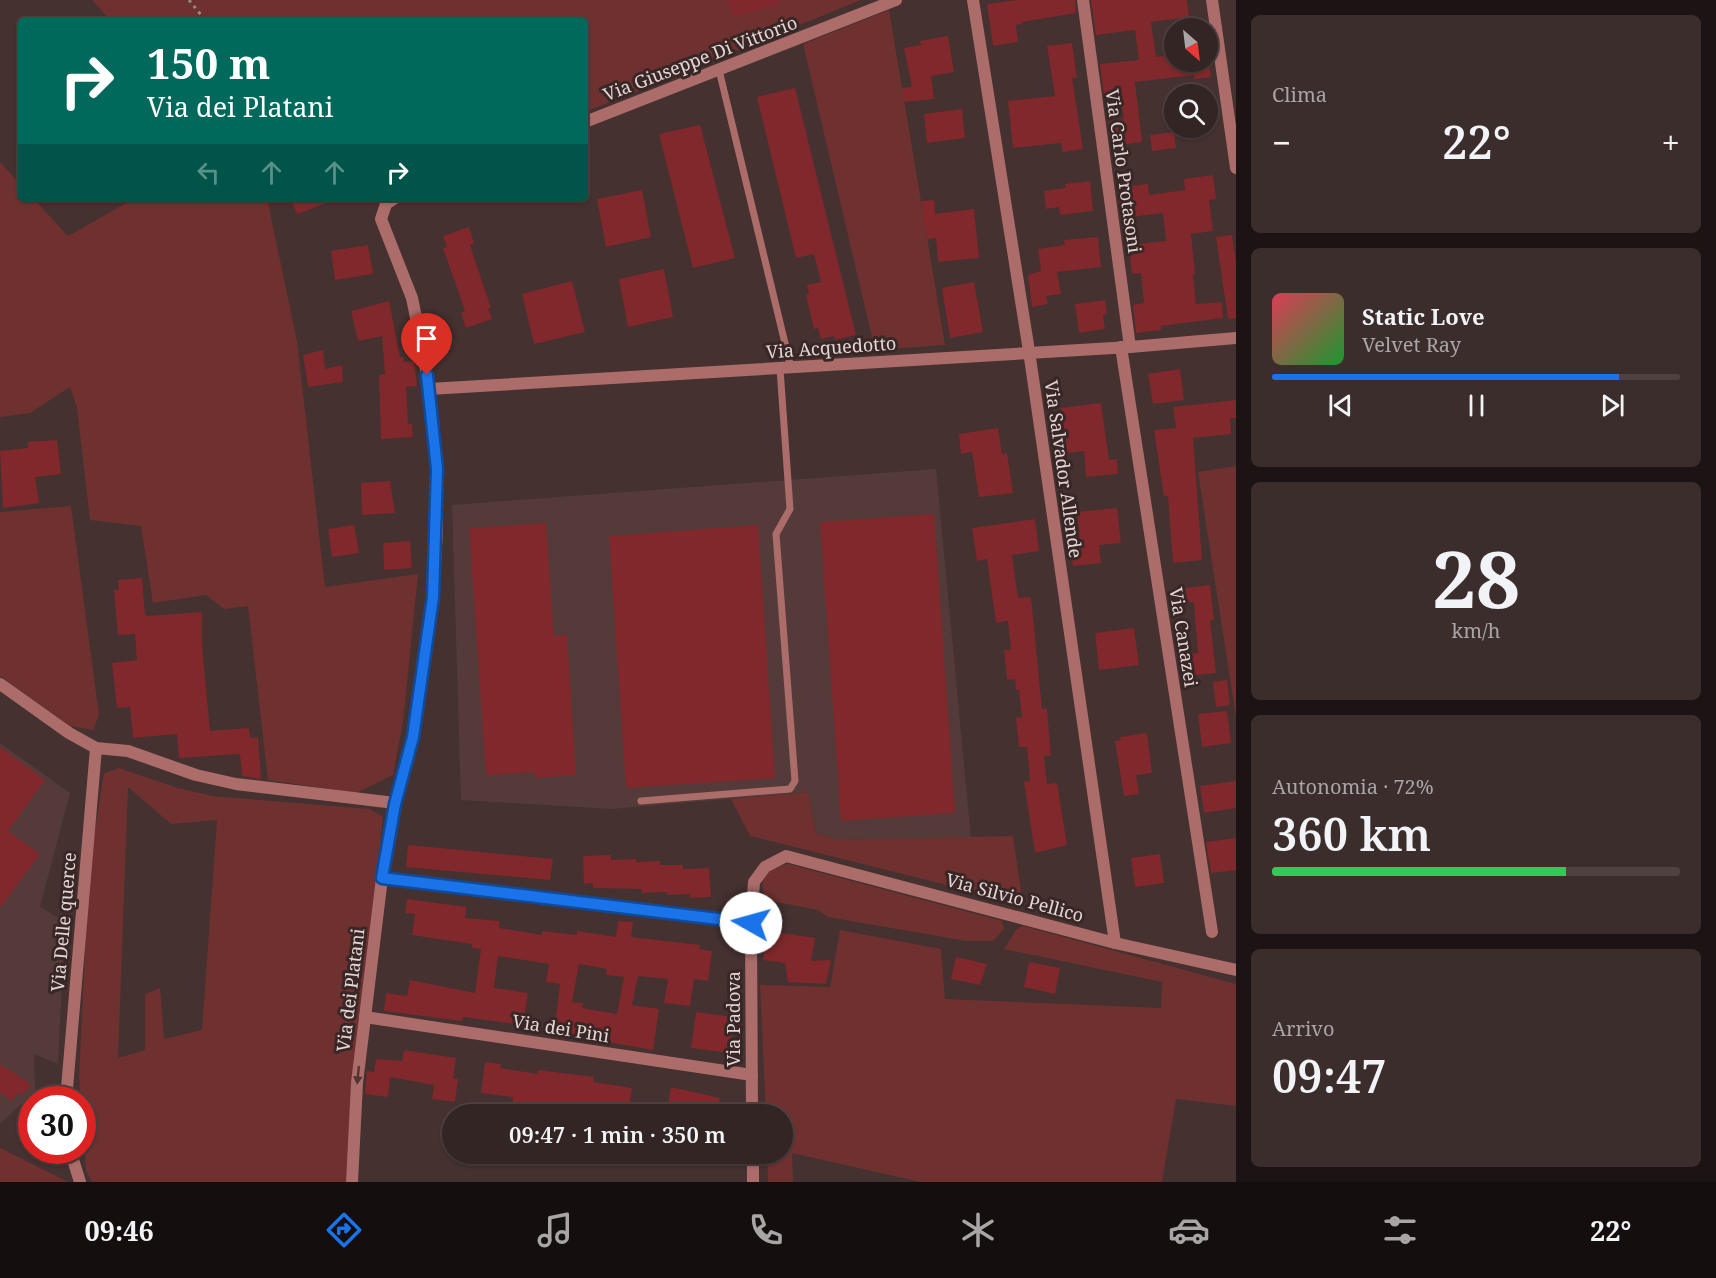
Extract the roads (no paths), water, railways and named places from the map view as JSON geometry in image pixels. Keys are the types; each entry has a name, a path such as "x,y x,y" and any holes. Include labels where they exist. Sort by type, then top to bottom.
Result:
{"street":[{"name":"Via Giuseppe Di Vittorio","path":"588,121 896,0"},
{"name":"Via Salvador Allende","path":"973,0 1029,351 1115,943"},
{"name":"Via Carlo Protasoni","path":"1083,0 1126,347"},
{"path":"1212,0 1236,168"},
{"path":"0,684 69,733 96,748 128,751 196,776 236,784 395,804 413,737 434,589 438,499 429,389 412,298 381,219 386,204 390,201"},
{"name":"Via Acquedotto","path":"429,389 785,369 1236,338"},
{"name":"Via Canazei","path":"1126,347 1212,932"},
{"name":"Via Delle querce","path":"67,1086 96,748"},
{"name":"Via dei Platani","path":"352,1182 357,1083 382,878 395,804"},
{"name":"Via Silvio Pellico","path":"786,856 1115,943 1236,970"},
{"name":"Via Padova","path":"752,1104 751,923 754,882 765,867 786,856"},
{"path":"382,878 751,923"},
{"name":"Via dei Pini","path":"365,1017 752,1076"},
{"path":"74,1164 80,1182"},
{"path":"753,1164 753,1182"}],"lane":[{"path":"641,801 790,789 795,781 776,534 790,509 785,369 719,69"}]}
